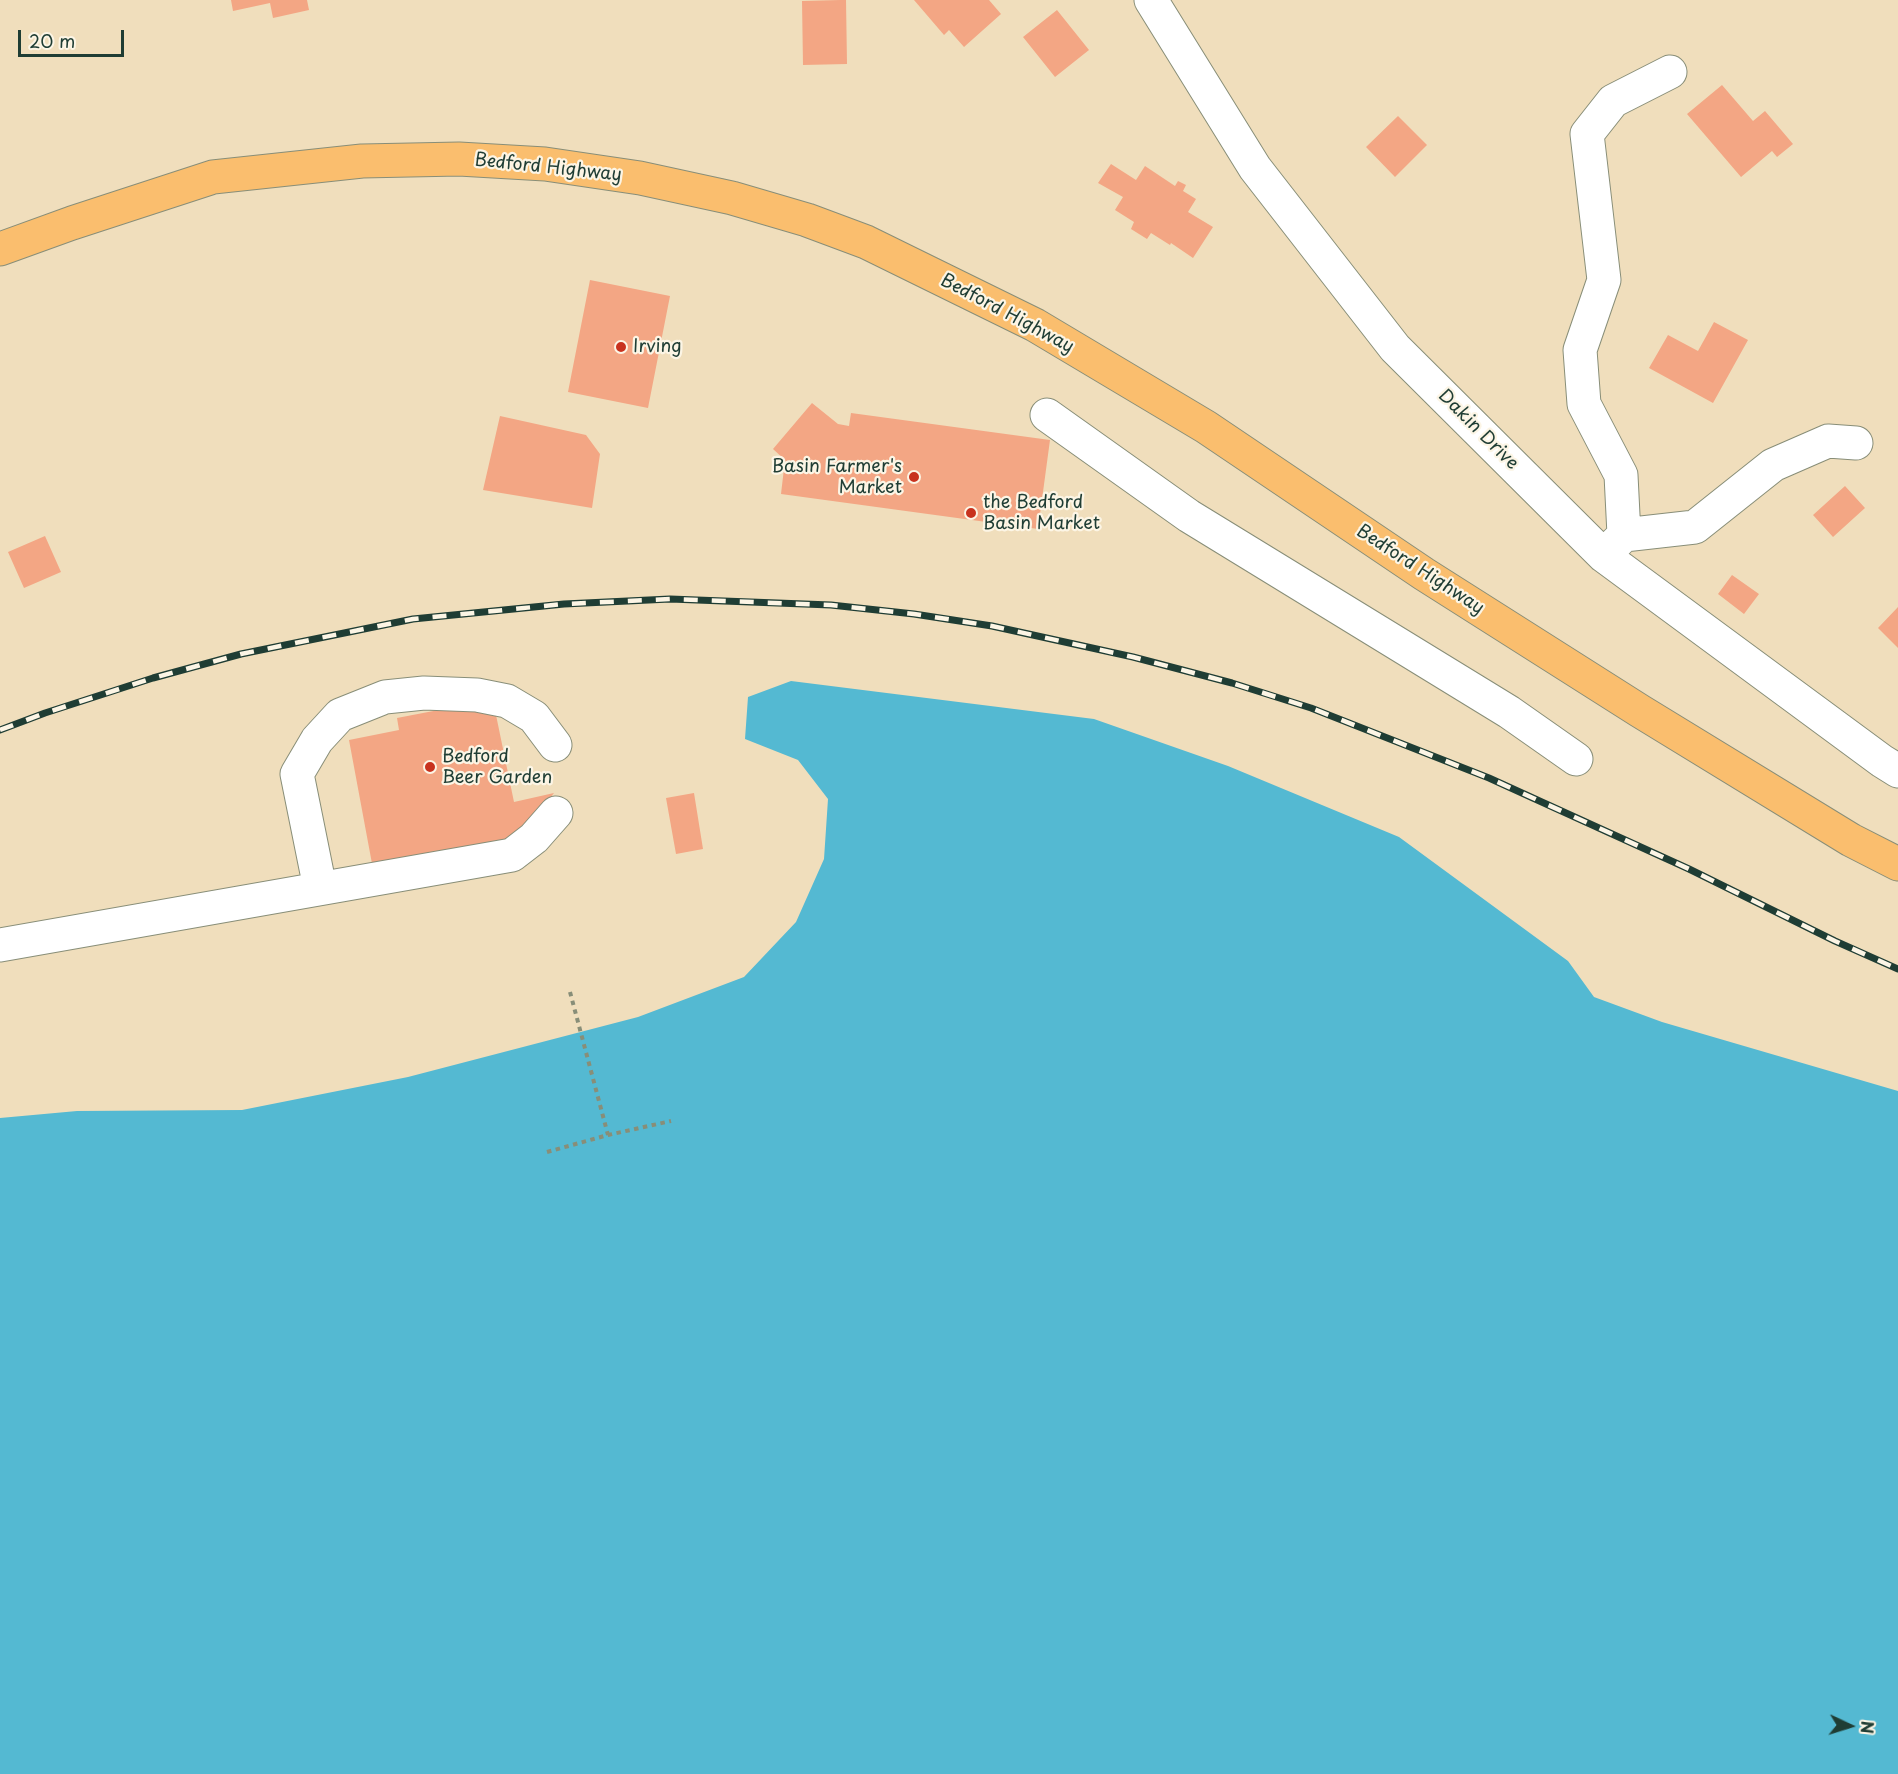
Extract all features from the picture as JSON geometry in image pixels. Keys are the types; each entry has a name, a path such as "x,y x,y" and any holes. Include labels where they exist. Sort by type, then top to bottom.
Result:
{"main road":[{"name":"Bedford Highway","path":"0,249 213,177 362,161 459,159 545,164 640,178 721,195 807,220 866,242 1035,325 1206,427 1424,574 1640,711 1851,840 1898,864"}],"street":[{"name":"Dakin Drive","path":"1151,0 1255,168 1395,348 1614,545 1882,761 1898,771"},
{"path":"1670,72 1613,101 1587,134 1604,280 1580,350 1584,404 1621,475 1614,545 1695,527 1773,465 1828,441 1856,442"},
{"path":"1047,415 1189,516 1509,712 1576,759"},
{"path":"320,888 297,774 317,740 340,715 385,697 424,693 477,695 507,701 534,717 555,745"},
{"path":"0,945 512,855 534,838 556,813"}],"path":[{"path":"570,992 608,1135"},
{"path":"547,1152 608,1135 671,1122"}],"water":[{"path":"791,681 1094,719 1228,766 1399,837 1568,961 1594,997 1662,1022 1898,1091 1898,1774 0,1774 0,1118 77,1111 242,1110 408,1077 638,1017 744,977 796,922 824,859 828,799 798,760 745,739 748,697"}],"building":[{"path":"231,0 307,0 309,10 273,18 270,3 233,11"},
{"path":"846,0 847,64 803,65 802,1"},
{"path":"914,0 989,0 1001,14 964,47 949,30 944,35"},
{"path":"1057,10 1089,50 1055,77 1023,37"},
{"path":"1722,85 1753,121 1765,111 1793,144 1777,157 1772,151 1741,177 1687,114"},
{"path":"1398,116 1427,145 1395,177 1366,147"},
{"path":"1111,164 1136,180 1145,166 1175,186 1178,181 1186,185 1183,191 1196,199 1188,212 1213,227 1193,258 1151,233 1147,239 1131,229 1134,222 1115,210 1123,197 1098,183"},
{"path":"590,280 670,296 648,408 568,392"},
{"path":"1714,322 1748,340 1713,403 1649,368 1668,335 1698,351"},
{"name":"Basin Farmer's Market","path":"812,403 838,424 849,426 851,413 1050,440 1038,529 781,494 785,460 773,449"},
{"path":"500,416 586,435 600,454 592,508 483,490"},
{"path":"1845,486 1865,508 1833,537 1813,515"},
{"path":"45,536 61,572 24,588 8,552"},
{"path":"1732,575 1759,594 1744,614 1718,594"},
{"path":"1898,607 1898,648 1878,628"},
{"name":"Bedford Beer Garden","path":"449,708 496,715 514,802 554,793 517,840 373,869 349,740 399,730 397,718"},
{"path":"694,793 703,849 676,854 666,798"}],"railway":[{"path":"0,730 153,678 241,654 413,619 564,604 670,599 831,605 914,614 992,626 1133,657 1232,683 1311,708 1489,778 1689,869 1835,941 1898,969"}],"place":[{"name":"Irving","path":"621,347"},
{"name":"Basin Farmer's Market","path":"914,477"},
{"name":"the Bedford Basin Market","path":"971,513"},
{"name":"Bedford Beer Garden","path":"430,767"}]}
